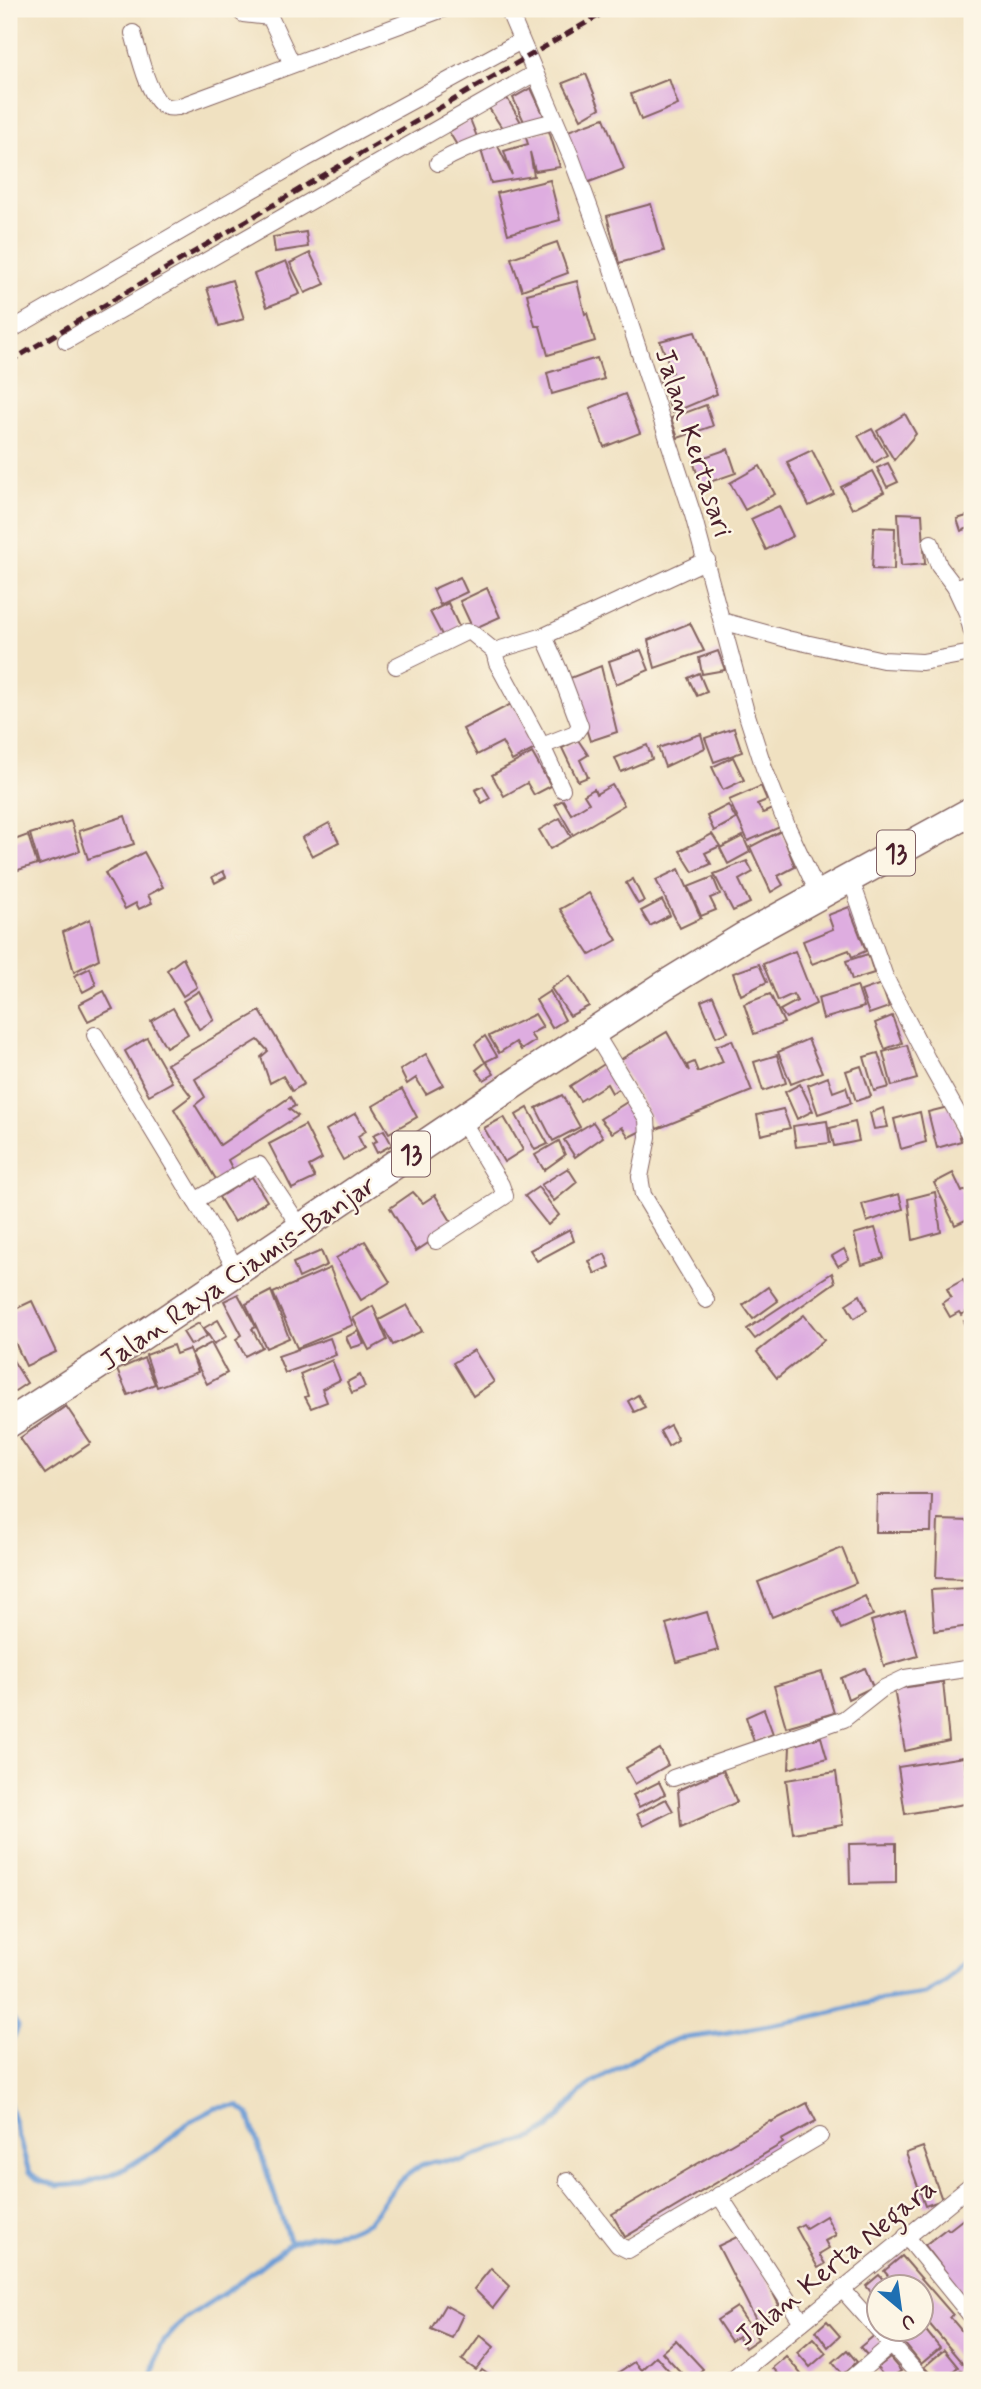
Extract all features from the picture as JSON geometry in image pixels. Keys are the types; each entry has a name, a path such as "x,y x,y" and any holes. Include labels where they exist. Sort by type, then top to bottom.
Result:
{"highway":[{"name":"13","path":"819,895 972,811"},
{"name":"Jalan Raya Ciamis-Banjar","path":"9,1423 594,1031 745,936 819,895"}],"street":[{"path":"238,9 243,14 270,17 292,64"},
{"path":"133,33 151,89 158,102 166,107 178,107 443,9"},
{"name":"Jalan Kertasari","path":"508,9 584,192 610,263 707,560 746,712 764,768 786,826 819,895"},
{"path":"9,331 305,159 521,41"},
{"path":"66,341 535,73"},
{"path":"438,163 488,140 555,121"},
{"path":"931,543 939,566 955,587 967,613 972,632"},
{"path":"494,651 544,636 707,560"},
{"path":"955,587 972,583"},
{"path":"722,621 787,639 883,660 922,662 972,653"},
{"path":"396,666 466,632 472,633 494,651 496,663 542,746 562,789"},
{"path":"542,746 575,733 580,726 544,636"},
{"path":"850,877 885,977 972,1139"},
{"path":"594,1031 647,1119 648,1137 640,1177 643,1195 706,1300"},
{"path":"95,1035 237,1270"},
{"path":"436,1241 505,1196 461,1119"},
{"path":"195,1201 259,1165 301,1228"},
{"path":"673,1778 844,1719 882,1689 905,1678 972,1668"},
{"path":"567,2180 618,2245 628,2250 820,2136"},
{"name":"Jalan Kerta Negara","path":"731,2380 972,2184"},
{"path":"719,2195 802,2322"},
{"path":"906,2236 972,2317"},
{"path":"842,2289 923,2380"},
{"path":"850,2380 891,2345"}],"building":[{"path":"586,74 600,108 581,119 563,83"},
{"path":"669,79 678,105 641,120 631,94"},
{"path":"531,88 545,118 527,128 513,98"},
{"path":"507,98 522,124 504,131 489,108"},
{"path":"604,118 624,169 584,184 565,132"},
{"path":"470,119 477,137 458,147 449,132"},
{"path":"549,131 560,167 535,171 530,152 534,176 491,183 481,150 497,144 512,175 504,151 528,144 525,135"},
{"path":"550,180 560,220 508,234 497,193"},
{"path":"651,204 664,251 619,263 607,216"},
{"path":"306,232 308,247 275,252 273,237"},
{"path":"557,242 568,273 522,290 511,258"},
{"path":"310,253 325,284 305,293 290,263"},
{"path":"286,261 300,294 267,307 254,274"},
{"path":"232,280 244,319 219,326 207,288"},
{"path":"577,281 595,341 548,355 540,326 535,326 527,294"},
{"path":"695,332 717,394 672,413 659,378 672,372 660,341"},
{"path":"597,358 604,379 552,394 547,373"},
{"path":"625,394 640,433 604,447 590,408"},
{"path":"706,405 713,426 678,438 671,418"},
{"path":"905,414 916,434 894,460 877,431"},
{"path":"872,429 887,455 874,463 858,436"},
{"path":"728,449 736,473 701,485 693,461"},
{"path":"812,450 834,494 809,506 787,462"},
{"path":"888,463 898,482 887,487 877,468"},
{"path":"760,466 775,494 745,510 730,483"},
{"path":"873,471 884,492 852,509 841,487"},
{"path":"779,506 793,536 766,550 751,519"},
{"path":"898,513 922,514 925,564 901,566"},
{"path":"970,515 972,527 961,531 957,519"},
{"path":"874,527 895,528 894,570 872,569"},
{"path":"460,577 467,592 440,605 433,589"},
{"path":"487,588 500,617 473,629 460,601"},
{"path":"448,603 460,629 443,637 430,612"},
{"path":"690,623 704,651 655,668 648,640"},
{"path":"641,650 649,670 616,684 609,661"},
{"path":"718,651 725,670 702,674 699,658"},
{"path":"601,666 617,732 590,741 570,678"},
{"path":"699,673 707,692 697,696 688,678"},
{"path":"513,703 537,748 512,761 502,742 477,755 463,729"},
{"path":"734,728 742,752 714,762 705,738"},
{"path":"701,734 705,748 665,767 658,748"},
{"path":"578,740 588,755 580,760 588,777 578,781 562,748"},
{"path":"647,745 652,759 621,772 615,758"},
{"path":"532,753 551,786 534,795 527,783 504,796 492,775"},
{"path":"733,757 744,780 723,790 712,767"},
{"path":"612,785 624,805 573,835 555,804 563,800 571,814 589,803 584,795 594,789 596,794"},
{"path":"483,786 490,798 482,803 475,790"},
{"path":"761,786 767,800 757,804 763,813 772,809 780,827 748,841 729,800"},
{"path":"728,805 736,819 714,831 707,816"},
{"path":"125,816 134,844 88,859 79,831"},
{"path":"560,818 571,837 550,849 539,830"},
{"path":"71,821 80,851 39,865 30,834"},
{"path":"329,823 339,842 312,856 302,838"},
{"path":"781,831 795,867 778,876 783,885 771,892 750,847"},
{"path":"712,834 720,846 705,853 711,864 693,872 680,851"},
{"path":"28,835 37,864 9,873 9,842"},
{"path":"743,836 750,852 728,864 720,848"},
{"path":"144,852 163,887 148,895 152,903 139,909 136,903 125,909 105,873"},
{"path":"747,861 753,872 739,880 750,903 733,911 714,874"},
{"path":"679,869 701,918 680,928 656,880"},
{"path":"223,871 226,877 215,883 212,877"},
{"path":"713,877 720,894 710,898 716,910 701,916 688,887"},
{"path":"633,879 644,901 638,904 626,883"},
{"path":"589,893 617,940 590,955 560,909"},
{"path":"662,900 670,915 650,926 641,911"},
{"path":"849,907 866,951 852,957 849,950 812,964 803,941 833,929 828,915"},
{"path":"90,919 99,959 74,972 63,932"},
{"path":"795,951 816,1004 786,1018 780,1010 797,1001 793,994 778,1001 763,964"},
{"path":"868,954 874,973 852,980 846,961"},
{"path":"183,958 197,987 183,996 167,970"},
{"path":"759,964 767,982 741,995 733,973"},
{"path":"90,968 96,985 83,992 74,976"},
{"path":"570,976 589,1006 570,1016 551,988"},
{"path":"881,984 889,1007 869,1014 861,991"},
{"path":"857,986 864,1007 823,1019 818,998"},
{"path":"104,991 113,1009 88,1021 79,1004"},
{"path":"199,991 214,1020 199,1029 183,1001"},
{"path":"550,991 565,1020 552,1028 536,1000"},
{"path":"770,994 784,1023 754,1034 744,1004"},
{"path":"713,996 728,1032 716,1037 701,1001"},
{"path":"173,1008 188,1034 166,1047 151,1021"},
{"path":"260,1011 304,1084 292,1091 283,1076 270,1083 261,1057 268,1051 258,1040 195,1079 205,1097 195,1105 220,1145 290,1097 295,1106 289,1109 298,1116 228,1160 234,1172 217,1181 174,1109 191,1096 167,1064"},
{"path":"535,1014 543,1027 530,1034 535,1041 521,1050 516,1042 499,1053 489,1036"},
{"path":"892,1016 902,1043 885,1049 875,1023"},
{"path":"667,1032 689,1071 687,1065 694,1062 698,1072 723,1062 716,1046 732,1040 752,1091 657,1129 618,1061"},
{"path":"485,1036 497,1056 485,1062 475,1044"},
{"path":"147,1038 172,1082 149,1095 125,1051"},
{"path":"808,1039 822,1072 791,1084 778,1052"},
{"path":"907,1045 917,1079 892,1086 883,1052"},
{"path":"878,1053 889,1087 874,1091 864,1057"},
{"path":"426,1054 443,1085 426,1094 416,1078 407,1084 400,1070"},
{"path":"777,1055 786,1083 763,1091 754,1062"},
{"path":"486,1062 494,1074 484,1080 476,1070"},
{"path":"606,1063 622,1086 612,1093 607,1084 580,1101 570,1086"},
{"path":"861,1066 871,1096 856,1101 846,1071"},
{"path":"828,1077 833,1092 846,1087 851,1103 818,1114 808,1085"},
{"path":"800,1084 813,1111 797,1119 785,1092"},
{"path":"402,1089 417,1117 389,1133 373,1106"},
{"path":"562,1095 580,1127 553,1141 536,1108"},
{"path":"632,1099 643,1130 629,1137 622,1127 612,1133 600,1119"},
{"path":"952,1106 961,1141 937,1148 928,1112"},
{"path":"528,1108 548,1144 535,1150 516,1115"},
{"path":"883,1108 888,1127 874,1129 870,1113"},
{"path":"783,1109 790,1128 761,1135 757,1115"},
{"path":"920,1112 926,1142 901,1149 894,1119"},
{"path":"356,1113 366,1131 358,1136 364,1148 343,1160 326,1130"},
{"path":"504,1117 523,1150 504,1162 484,1128"},
{"path":"827,1121 830,1143 796,1147 793,1126"},
{"path":"593,1122 603,1137 575,1157 564,1140"},
{"path":"855,1122 859,1141 834,1146 830,1128"},
{"path":"305,1125 322,1159 309,1166 315,1178 292,1189 269,1144"},
{"path":"384,1130 392,1145 377,1153 372,1143 377,1141 373,1135"},
{"path":"559,1141 565,1155 544,1170 535,1155"},
{"path":"568,1168 577,1182 554,1201 541,1185"},
{"path":"953,1173 962,1192 972,1187 972,1217 955,1225 934,1183"},
{"path":"252,1177 267,1201 234,1222 219,1197"},
{"path":"538,1187 559,1215 548,1225 525,1196"},
{"path":"413,1192 423,1203 435,1195 454,1226 416,1251 390,1208"},
{"path":"935,1192 941,1232 913,1240 908,1199"},
{"path":"899,1194 903,1209 867,1222 862,1204"},
{"path":"875,1228 884,1258 862,1265 854,1234"},
{"path":"570,1229 574,1241 537,1261 530,1250"},
{"path":"365,1241 390,1282 361,1300 336,1258"},
{"path":"844,1249 849,1259 838,1266 832,1256"},
{"path":"321,1251 327,1265 299,1278 293,1263"},
{"path":"605,1254 610,1267 595,1274 589,1261"},
{"path":"330,1268 353,1325 297,1348 273,1293"},
{"path":"832,1273 835,1282 755,1339 747,1329"},
{"path":"963,1280 972,1296 972,1309 950,1317 942,1303 951,1297 947,1289"},
{"path":"768,1287 778,1301 753,1319 743,1305"},
{"path":"271,1291 289,1338 266,1348 246,1304"},
{"path":"238,1294 256,1327 252,1329 262,1347 245,1356 236,1339 242,1335 224,1301"},
{"path":"860,1295 867,1310 854,1318 846,1304"},
{"path":"32,1301 56,1352 26,1366 9,1330 9,1312"},
{"path":"407,1305 422,1331 393,1345 379,1320"},
{"path":"373,1306 387,1340 369,1350 353,1318"},
{"path":"804,1315 824,1340 777,1378 757,1352"},
{"path":"972,1318 972,1340 964,1321"},
{"path":"218,1320 227,1336 214,1344 204,1328"},
{"path":"199,1323 207,1336 191,1345 183,1332"},
{"path":"358,1331 364,1344 351,1348 346,1337"},
{"path":"330,1338 336,1355 285,1373 278,1356"},
{"path":"211,1343 227,1373 207,1384 192,1355 198,1372 157,1387 146,1355 173,1345 176,1354 189,1349 191,1354"},
{"path":"474,1350 494,1382 473,1396 453,1363"},
{"path":"9,1354 27,1383 9,1395"},
{"path":"144,1358 155,1384 128,1395 117,1370"},
{"path":"332,1360 340,1380 322,1389 327,1402 311,1408 305,1397 308,1396 300,1374"},
{"path":"360,1375 365,1387 352,1393 347,1382"},
{"path":"638,1395 645,1407 634,1412 628,1401"},
{"path":"66,1406 91,1443 45,1474 20,1438"},
{"path":"670,1425 678,1440 668,1446 660,1431"},
{"path":"877,1495 932,1495 931,1532 876,1532"},
{"path":"938,1520 972,1521 972,1579 936,1578"},
{"path":"842,1548 856,1583 772,1617 758,1582"},
{"path":"967,1588 970,1626 934,1631 931,1590"},
{"path":"865,1596 873,1615 841,1629 833,1611"},
{"path":"905,1611 918,1656 884,1666 871,1621"},
{"path":"707,1612 718,1650 677,1662 666,1624"},
{"path":"865,1668 873,1687 848,1699 841,1678"},
{"path":"822,1672 834,1713 786,1727 774,1686"},
{"path":"943,1682 949,1741 905,1751 894,1689"},
{"path":"764,1709 773,1734 754,1742 746,1717"},
{"path":"821,1737 827,1758 789,1769 790,1746"},
{"path":"660,1749 668,1765 635,1784 626,1768"},
{"path":"964,1757 971,1803 905,1814 898,1767"},
{"path":"723,1770 737,1802 681,1827 678,1790"},
{"path":"836,1772 843,1825 793,1833 786,1780"},
{"path":"659,1782 665,1794 639,1807 633,1795"},
{"path":"666,1799 673,1811 643,1826 637,1814"},
{"path":"896,1843 896,1883 850,1884 849,1844"},
{"path":"807,2103 816,2121 625,2237 612,2214 770,2121"},
{"path":"923,2147 942,2200 925,2206 906,2153"},
{"path":"972,2215 972,2306 925,2245 947,2228 949,2230"},
{"path":"826,2216 836,2235 825,2241 829,2248 819,2254 825,2264 818,2268 796,2228 803,2224 806,2228"},
{"path":"743,2234 779,2305 758,2324 718,2246"},
{"path":"902,2256 918,2274 887,2274 884,2271"},
{"path":"491,2268 510,2286 493,2308 474,2289"},
{"path":"936,2295 972,2343 972,2375 936,2332"},
{"path":"445,2305 463,2315 452,2338 431,2329"},
{"path":"737,2307 758,2339 745,2348 738,2336 731,2341 717,2320"},
{"path":"827,2321 840,2336 828,2347 816,2331"},
{"path":"480,2335 494,2347 476,2370 462,2360"},
{"path":"813,2338 826,2353 810,2367 797,2352"},
{"path":"676,2340 703,2369 691,2380 662,2352"},
{"path":"866,2342 883,2345 869,2357 860,2347"},
{"path":"936,2343 940,2348 921,2364 905,2344"},
{"path":"847,2350 857,2362 843,2374 833,2362"},
{"path":"944,2350 958,2367 942,2380 936,2380 924,2367"},
{"path":"656,2356 672,2374 665,2380 622,2380 616,2374 634,2362 641,2370"},
{"path":"786,2356 801,2374 793,2380 783,2380 772,2368"},
{"path":"890,2358 901,2371 887,2380 877,2368"},
{"path":"482,2370 496,2380 469,2380 472,2376 476,2379"},
{"path":"960,2370 969,2380 948,2380"}],"waterway":[{"path":"151,2380 160,2346 184,2319 235,2286 290,2243 347,2231 368,2222 399,2181 421,2165 434,2161 463,2161 491,2149 529,2140 549,2128 592,2083 646,2052 677,2039 798,2020 876,2001 925,1994 944,1983 972,1956"},
{"path":"9,2014 18,2027 9,2046"},
{"path":"9,2103 29,2172 40,2181 56,2186 84,2184 124,2169 157,2149 186,2124 216,2108 238,2106 248,2114 290,2243"}],"railway":[{"path":"9,362 610,9"}]}
